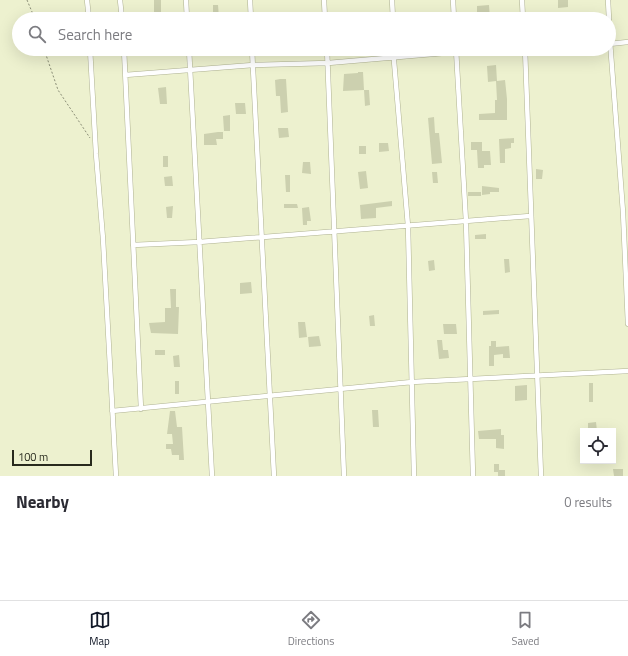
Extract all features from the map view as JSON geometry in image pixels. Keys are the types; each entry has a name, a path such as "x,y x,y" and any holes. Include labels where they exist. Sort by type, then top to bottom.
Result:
{"street":[{"path":"88,0 89,12"},
{"path":"120,0 121,12"},
{"path":"186,0 187,12"},
{"path":"250,0 251,12"},
{"path":"324,0 325,12"},
{"path":"392,0 392,12"},
{"path":"453,0 454,12"},
{"path":"522,0 523,12"},
{"path":"608,0 608,12"},
{"path":"616,43 628,42"},
{"path":"90,56 103,239 116,476"},
{"path":"124,56 141,409"},
{"path":"189,56 212,476"},
{"path":"252,56 263,237 274,476"},
{"path":"328,56 344,476"},
{"path":"125,75 253,65 328,63 410,56"},
{"path":"456,56 466,222 473,476"},
{"path":"524,56 540,476"},
{"path":"610,56 626,212 628,324"},
{"path":"394,58 408,226 414,476"},
{"path":"133,245 199,242 530,216"},
{"path":"112,411 412,382 628,371"}],"path":[{"path":"27,0 32,12"},
{"path":"46,56 58,90 96,146"}],"building":[{"path":"154,0 161,0 161,12 154,12"},
{"path":"558,0 568,0 568,7 558,8"},
{"path":"213,5 218,5 219,12 213,12"},
{"path":"489,5 490,12 477,12 477,6"},
{"path":"496,65 497,81 505,80 507,120 479,120 479,114 495,113 495,100 497,100 496,81 488,82 487,66"},
{"path":"363,72 364,90 343,91 344,74"},
{"path":"286,79 288,112 281,113 280,96 276,96 275,80"},
{"path":"166,87 167,104 160,104 158,88"},
{"path":"364,90 369,90 370,105 365,106"},
{"path":"235,103 245,103 246,114 236,114"},
{"path":"230,115 230,131 224,131 223,116"},
{"path":"434,117 435,133 439,133 442,163 432,164 428,118"},
{"path":"278,128 288,128 289,137 279,138"},
{"path":"223,132 223,139 216,139 217,145 204,145 204,134"},
{"path":"514,138 514,143 511,143 511,148 505,149 505,163 500,163 499,139"},
{"path":"471,142 482,142 482,151 490,151 491,165 484,165 484,168 478,168 477,150 471,150"},
{"path":"379,143 388,143 389,151 379,152"},
{"path":"359,146 366,146 366,154 359,154"},
{"path":"163,156 168,156 168,167 163,167"},
{"path":"303,162 310,162 311,174 302,173"},
{"path":"536,169 543,170 542,179 536,179"},
{"path":"366,171 368,188 360,189 358,172"},
{"path":"432,172 437,172 438,183 433,183"},
{"path":"285,175 290,175 290,192 286,192"},
{"path":"172,176 173,186 165,186 164,177"},
{"path":"482,186 499,188 499,192 490,192 490,194 482,195"},
{"path":"468,192 481,192 481,196 468,196"},
{"path":"392,201 392,206 376,208 376,218 361,219 360,205"},
{"path":"284,204 297,204 298,208 284,208"},
{"path":"173,206 172,218 167,218 166,207"},
{"path":"309,207 311,221 307,221 307,225 303,225 302,208"},
{"path":"486,234 486,239 475,239 475,235"},
{"path":"504,259 509,259 510,272 505,273"},
{"path":"434,260 435,270 429,271 428,261"},
{"path":"251,282 252,293 240,294 240,283"},
{"path":"170,289 176,289 176,307 179,307 178,334 151,333 149,323 165,322 165,308 171,308"},
{"path":"499,310 499,314 483,315 483,311"},
{"path":"374,315 375,326 370,326 369,316"},
{"path":"298,322 305,322 307,337 299,338"},
{"path":"443,324 456,324 457,334 444,334"},
{"path":"319,336 321,346 309,347 308,337"},
{"path":"437,340 442,340 443,350 448,350 449,358 439,359"},
{"path":"491,341 496,341 496,347 509,346 510,358 503,358 503,354 494,355 494,366 489,366 489,346 491,346"},
{"path":"155,350 165,350 165,355 155,355"},
{"path":"179,355 180,367 174,367 173,356"},
{"path":"175,381 179,381 179,394 175,394"},
{"path":"589,383 593,383 593,402 589,402"},
{"path":"527,385 527,400 515,401 515,386"},
{"path":"372,410 378,410 379,427 373,427"},
{"path":"170,411 175,411 177,427 182,427 184,460 179,460 179,455 172,455 171,449 166,449 166,444 173,444 172,434 167,434"},
{"path":"596,422 597,428 588,428 588,423"},
{"path":"501,429 501,435 504,435 504,449 496,448 496,439 479,439 478,431"},
{"path":"494,464 499,464 499,470 505,470 505,476 498,476 498,472 494,472"},
{"path":"613,469 623,469 623,476 614,476"}]}
